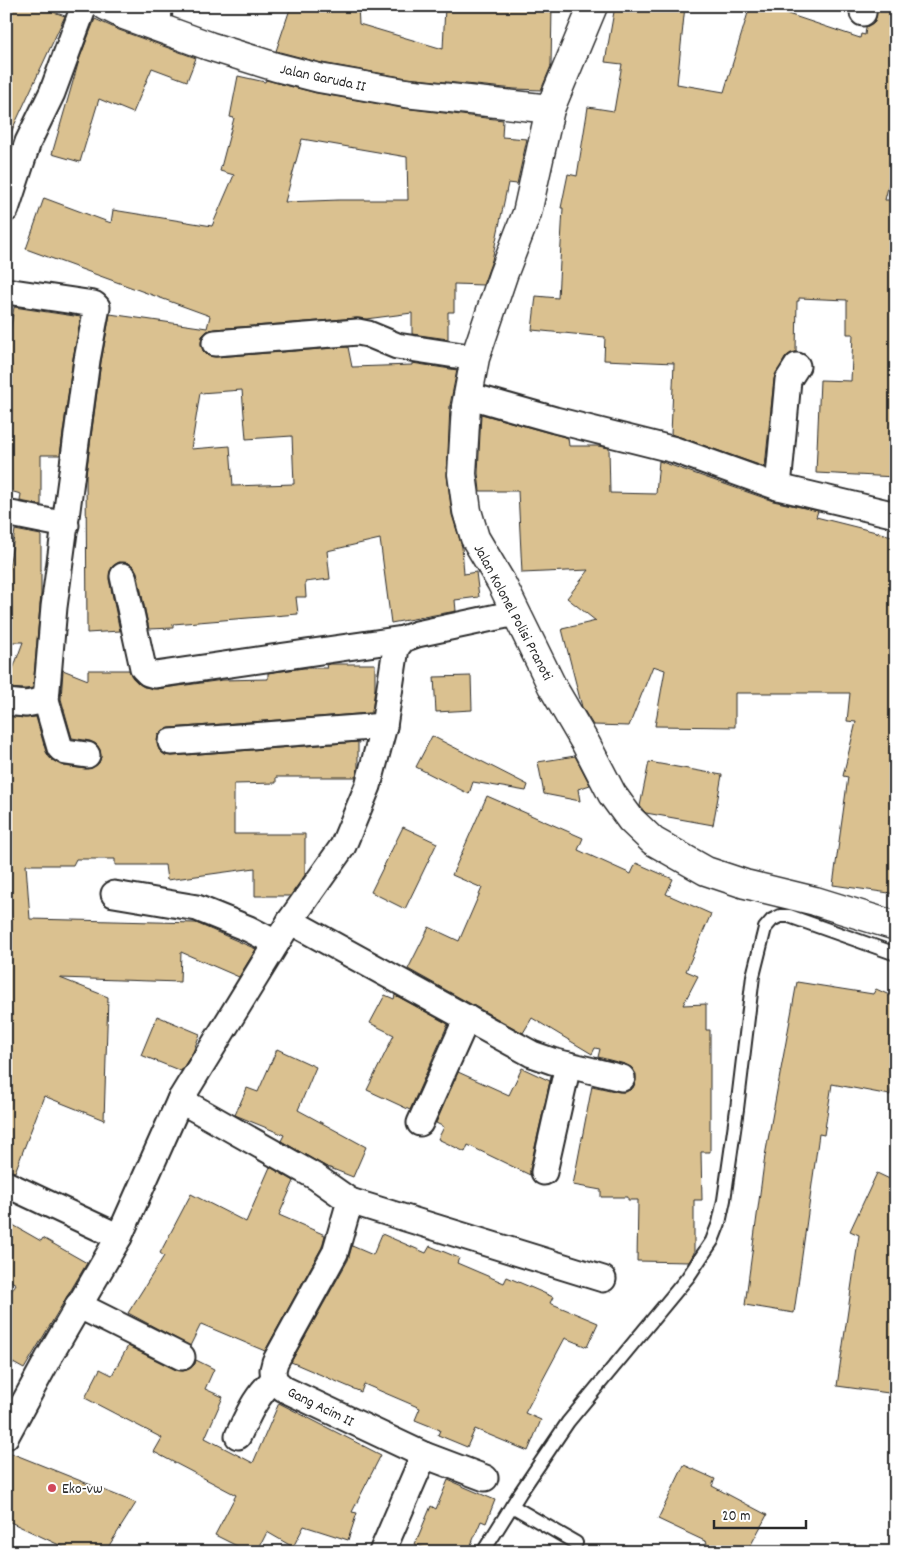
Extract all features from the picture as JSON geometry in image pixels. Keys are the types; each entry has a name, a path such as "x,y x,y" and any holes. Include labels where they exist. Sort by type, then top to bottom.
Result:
{"street":[{"path":"6,209 28,142 52,93 84,6"},
{"name":"Jalan Garuda II","path":"106,6 124,15 159,17 268,65 319,78 405,93 550,109"},
{"name":"Jalan Kolonel Polisi Pranoti","path":"594,6 550,109 527,213 474,358 467,395 462,474 467,511 475,538 500,582 552,686 586,744 612,794 631,820 653,841 706,871 744,884 816,901 896,926"},
{"path":"6,291 97,306 86,370 54,606 46,700 60,748 66,752 87,755"},
{"path":"215,343 358,332 397,346 474,358"},
{"path":"778,487 788,380 797,366"},
{"path":"467,395 555,420 675,450 778,487 896,515"},
{"path":"6,513 66,525"},
{"path":"123,576 143,668 148,673 155,675 402,639 417,634 516,613"},
{"path":"6,1436 78,1306 119,1237 180,1100 290,921 343,846 368,786 384,726 396,648 402,639"},
{"path":"6,702 26,704 46,700"},
{"path":"171,742 384,726"},
{"path":"114,894 197,908 276,943"},
{"path":"290,921 532,1054 622,1078"},
{"path":"420,1123 467,1018"},
{"path":"544,1172 568,1065"},
{"path":"180,1100 316,1177 350,1201 603,1280"},
{"path":"6,1184 119,1237"},
{"name":"Gang Acim II","path":"350,1201 335,1253 276,1362 273,1370 274,1380 284,1389 424,1455 485,1478"},
{"path":"78,1306 182,1357"},
{"path":"238,1436 249,1412 263,1390 274,1380"},
{"path":"382,1552 424,1455"}],"lane":[{"path":"483,1552 568,1422 688,1277 712,1241 719,1223 724,1200 753,976 765,928 772,920 780,916 789,916 896,954"},
{"path":"512,1506 576,1543"}],"building":[{"path":"6,6 37,6 65,16 6,143"},
{"path":"291,6 358,6 359,24 443,49 445,6 552,6 551,66 541,90 407,78 322,63 276,51"},
{"path":"615,6 685,6 677,84 724,92 750,6 779,11 860,38 861,34 865,35 866,27 875,21 878,6 896,6 891,55 896,56 896,153 885,200 896,200 896,477 816,473 820,380 851,381 853,334 847,334 847,300 799,298 799,301 797,301 796,352 785,358 774,379 765,467 671,434 674,363 604,360 605,337 532,330 536,296 558,298 563,208 561,208 568,174 577,176 588,107 614,111 622,64 605,62"},
{"path":"95,19 119,30 196,58 187,81 152,68 133,113 99,99 80,162 52,154 80,57"},
{"path":"238,76 265,82 266,80 316,93 402,108 503,120 502,137 527,139 517,184 508,183 492,260 483,285 454,284 454,312 448,312 448,339 412,334 412,313 366,319 357,318 214,329 207,331 202,336 201,344 203,351 208,356 216,357 348,347 352,367 412,365 412,363 457,370 450,405 447,476 452,515 462,547 464,574 476,572 479,597 455,600 456,611 391,623 380,539 327,551 330,579 305,582 306,597 296,597 298,614 173,624 173,628 149,629 137,572 128,563 119,562 110,571 109,579 120,631 87,633 86,475 101,362 110,314 207,328 210,316 26,249 44,198 111,223 113,210 212,226 234,175 220,171 234,118 230,117","holes":["302,139 407,157 408,200 285,202","242,390 246,439 292,436 294,484 233,486 230,446 191,449 200,393"]},
{"path":"14,307 81,317 73,358 60,455 41,455 41,505 20,501 21,494 6,490 6,358"},
{"path":"481,414 568,438 569,446 609,448 610,493 656,494 659,461 773,501 818,511 816,517 896,537 896,894 833,885 848,777 843,776 856,722 847,721 850,693 735,693 735,727 655,726 665,670 653,666 629,726 593,725 582,707 562,629 596,621 567,598 589,570 522,573 518,491 480,491 478,473"},
{"path":"15,530 41,535 41,594 33,688 25,689 6,688 23,642 6,642 6,587"},
{"path":"375,664 372,713 170,728 163,730 158,735 157,743 159,750 165,755 172,756 358,742 356,777 276,777 276,783 234,784 234,834 305,834 305,875 290,896 255,896 255,868 167,880 165,865 115,865 115,859 76,859 73,865 26,865 30,919 196,923 256,949 239,977 181,952 180,982 60,978 108,997 104,1120 44,1096 15,1172 6,1170 6,716 36,717 46,752 52,760 64,766 92,768 99,763 101,757 100,750 96,744 90,741 72,738 61,699 63,670 88,680 88,670 129,670 138,683 144,687 157,689 223,680 268,679 268,673 304,668 327,668 326,665"},
{"path":"471,676 472,710 436,712 434,677"},
{"path":"432,736 528,785 526,791 473,782 469,794 416,767"},
{"path":"575,756 590,785 578,789 580,801 544,794 538,762"},
{"path":"649,762 722,775 713,825 646,813 640,806"},
{"path":"487,796 583,838 578,850 631,874 636,863 673,879 666,894 711,914 686,971 698,976 683,1005 706,1004 706,1030 710,1030 710,1152 701,1152 702,1200 694,1200 694,1253 689,1262 637,1261 638,1200 628,1200 628,1197 601,1197 601,1190 573,1185 592,1086 626,1092 633,1088 636,1081 636,1074 632,1068 625,1064 598,1057 600,1049 595,1048 592,1054 532,1018 523,1033 408,969 429,927 459,941 482,888 452,875"},
{"path":"403,827 437,843 405,909 371,892"},
{"path":"797,982 873,994 876,989 896,998 896,1063 890,1095 832,1084 824,1135 819,1134 794,1313 745,1305 765,1156"},
{"path":"385,995 394,999 395,995 448,1024 410,1110 367,1090 394,1035 370,1023"},
{"path":"157,1016 200,1034 193,1052 181,1071 141,1055"},
{"path":"277,1049 316,1067 298,1110 366,1147 353,1177 325,1166 281,1141 284,1135 235,1115 247,1088 258,1092"},
{"path":"522,1068 550,1081 530,1175 468,1145 465,1152 438,1139 444,1127 436,1123 458,1072 509,1095"},
{"path":"270,1167 294,1181 279,1215 325,1235 322,1247 265,1351 201,1324 190,1346 128,1313 164,1256 160,1253 191,1194 246,1222"},
{"path":"877,1173 896,1182 896,1394 837,1386 859,1235 850,1231"},
{"path":"6,1221 41,1241 43,1238 87,1263 24,1369 6,1359 6,1299 16,1284 6,1278"},
{"path":"382,1234 426,1253 430,1246 459,1258 457,1263 504,1283 507,1277 553,1297 550,1303 598,1323 587,1347 565,1338 525,1413 541,1420 528,1451 475,1429 467,1447 438,1435 440,1430 415,1420 420,1408 364,1384 361,1392 291,1362 348,1260 352,1246 373,1255"},
{"path":"128,1346 176,1370 183,1371 189,1369 195,1364 196,1360 214,1369 205,1389 223,1397 205,1438 253,1463 279,1403 381,1455 352,1512 357,1513 348,1540 304,1526 293,1547 267,1532 257,1552 249,1552 215,1535 236,1495 154,1452 162,1438 85,1398 100,1369 112,1375"},
{"name":"Eko-vw","path":"6,1451 136,1503 105,1552 74,1552 6,1520"},
{"path":"684,1465 715,1479 712,1486 767,1515 747,1552 721,1552 706,1544 707,1542 658,1519"},
{"path":"448,1480 495,1500 486,1523 481,1521 468,1552 433,1552 415,1544 431,1506 436,1509"}],"place":[{"name":"Eko-vw","path":"52,1488"}]}
